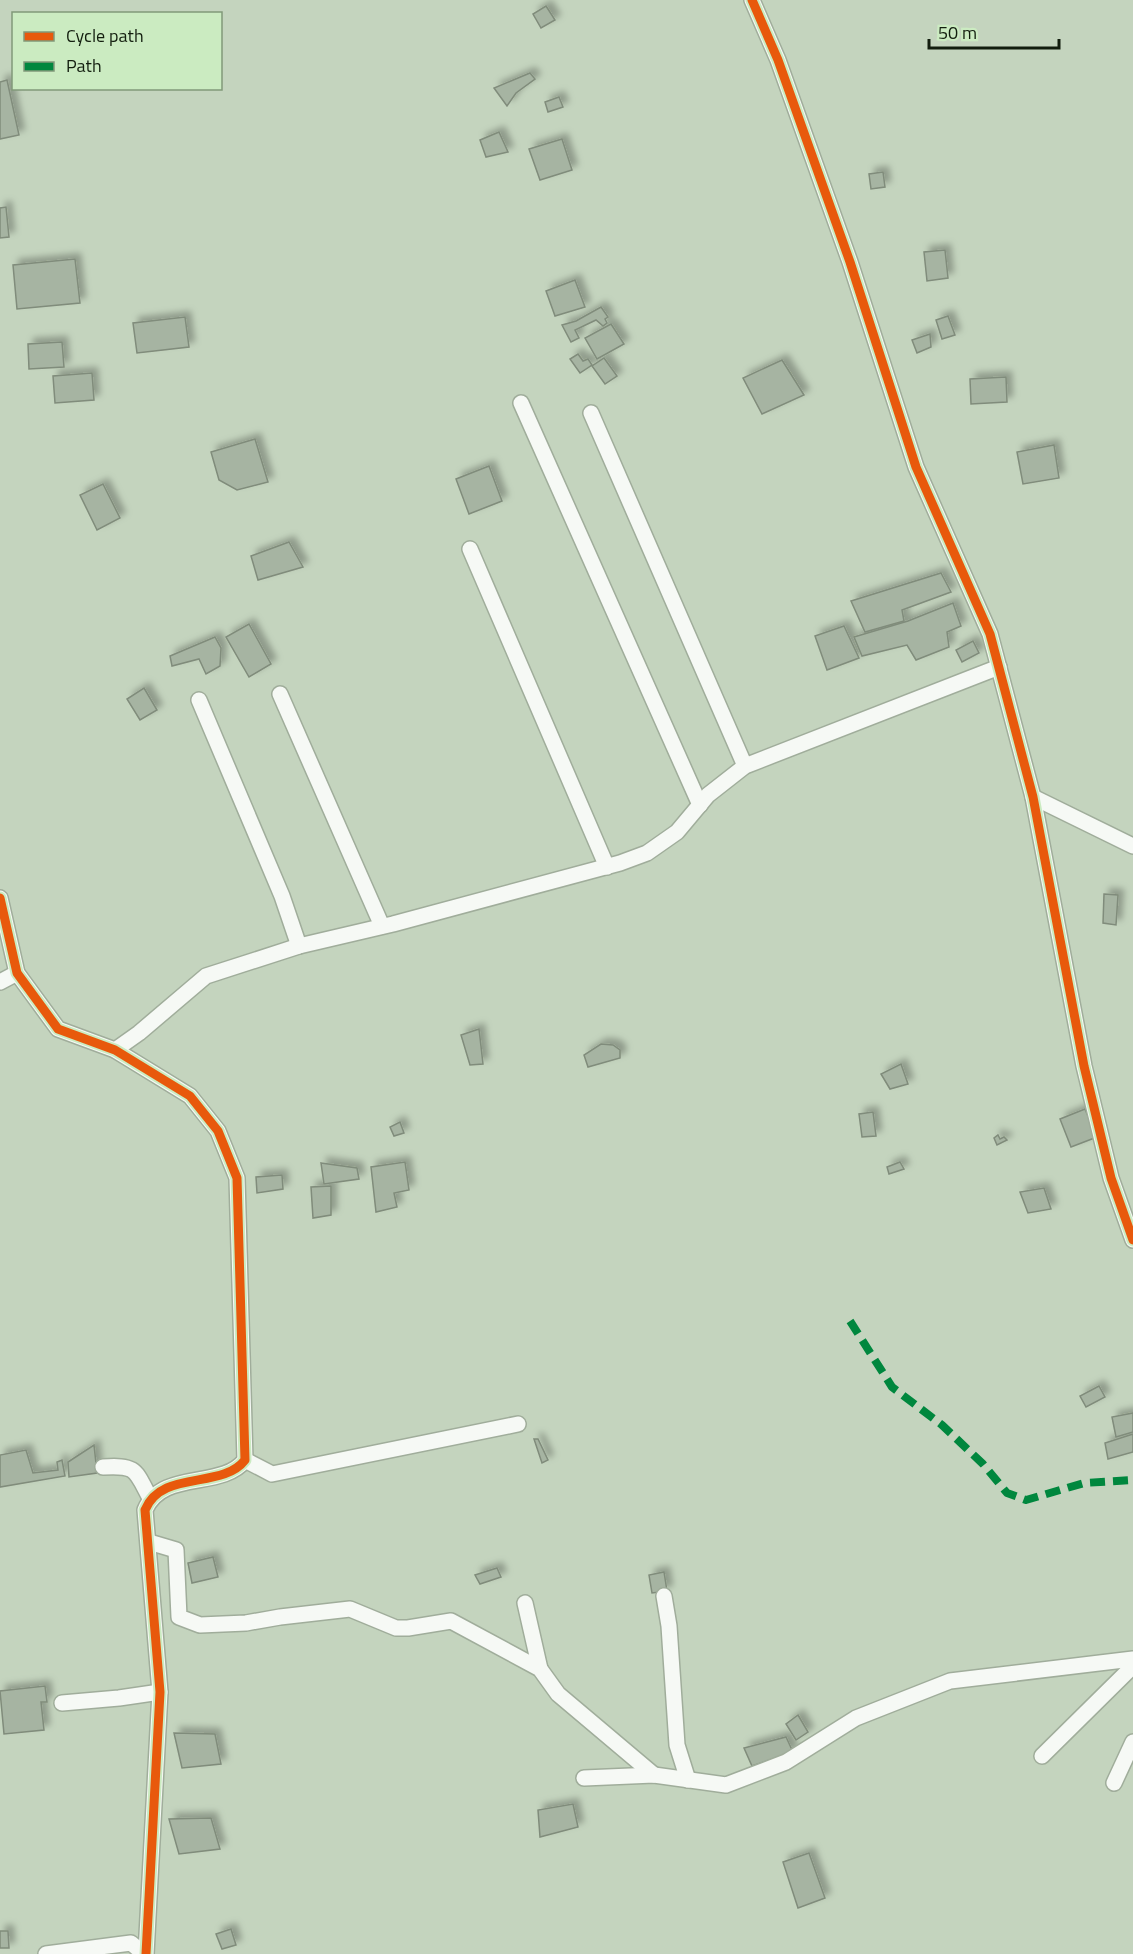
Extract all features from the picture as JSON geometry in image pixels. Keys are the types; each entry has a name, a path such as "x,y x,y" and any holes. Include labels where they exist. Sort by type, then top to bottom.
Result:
{"street":[{"path":"752,0 778,60 850,262 916,467 990,634 1034,797 1084,1066 1111,1178 1133,1240"},
{"path":"521,404 700,805"},
{"path":"591,413 745,766"},
{"path":"470,549 607,867"},
{"path":"116,1050 206,976 299,946 607,867 647,853 677,832 708,795 745,766 999,667"},
{"path":"280,694 382,926"},
{"path":"199,700 282,896 299,946"},
{"path":"1034,797 1133,846"},
{"path":"0,898 17,972 58,1029 116,1050 190,1096 218,1131 237,1178 245,1460 238,1470 170,1486 150,1498 145,1510 160,1692 145,1954"},
{"path":"0,982 17,972"},
{"path":"245,1460 272,1474 518,1424"},
{"path":"103,1467 126,1466 137,1473 150,1498"},
{"path":"149,1542 176,1550 179,1617 200,1625 246,1623 350,1609 396,1628 451,1621 540,1669"},
{"path":"664,1596 669,1626 677,1744 688,1780"},
{"path":"525,1603 540,1669 558,1694 654,1775"},
{"path":"584,1778 654,1775 726,1785 786,1762 856,1718 950,1681 1133,1661"},
{"path":"1042,1756 1127,1672 1133,1661"},
{"path":"62,1703 160,1692"},
{"path":"1114,1783 1133,1742"},
{"path":"46,1954 131,1943 145,1954"}],"building":[{"path":"546,6 555,20 541,28 533,14"},
{"path":"530,73 535,79 516,93 507,106 494,88"},
{"path":"7,80 19,135 0,139 0,82"},
{"path":"559,97 563,107 548,112 545,102"},
{"path":"499,132 508,152 486,157 480,140"},
{"path":"562,139 572,170 540,180 529,149"},
{"path":"883,172 885,187 871,189 869,174"},
{"path":"6,207 9,237 0,238 0,208"},
{"path":"945,250 948,278 927,281 924,252"},
{"path":"75,259 80,303 17,309 13,265"},
{"path":"575,280 585,307 555,316 546,291"},
{"path":"601,307 608,317 605,319 607,323 603,326 596,320 575,330 579,338 571,342 562,325 576,321"},
{"path":"948,316 955,335 942,339 936,320"},
{"path":"185,317 189,347 137,353 133,323"},
{"path":"611,324 624,344 597,359 585,338"},
{"path":"930,334 931,347 917,353 912,340"},
{"path":"62,342 64,367 29,369 28,344"},
{"path":"578,354 583,361 588,359 592,365 580,373 570,359"},
{"path":"604,358 617,376 605,384 592,366"},
{"path":"782,360 804,395 762,414 743,378"},
{"path":"92,373 94,400 55,403 53,376"},
{"path":"1006,377 1007,402 971,404 970,379"},
{"path":"255,439 268,482 237,490 219,480 211,452"},
{"path":"1054,445 1059,478 1023,484 1017,452"},
{"path":"489,466 502,501 469,514 456,479"},
{"path":"103,484 120,518 97,530 80,495"},
{"path":"289,542 303,567 258,580 251,556"},
{"path":"941,573 951,592 902,610 904,621 865,632 851,601"},
{"path":"953,603 961,626 947,632 949,647 916,660 907,645 862,656 854,637 908,621"},
{"path":"249,624 271,664 249,677 226,637"},
{"path":"844,626 859,658 827,670 815,636"},
{"path":"215,637 221,648 220,666 206,674 199,659 172,666 170,656"},
{"path":"973,641 979,653 962,662 956,650"},
{"path":"144,688 157,710 140,720 127,699"},
{"path":"1104,894 1118,895 1116,925 1103,923"},
{"path":"479,1029 483,1064 470,1065 461,1035"},
{"path":"601,1044 613,1045 620,1050 620,1058 588,1067 584,1055"},
{"path":"901,1064 908,1084 890,1089 881,1074"},
{"path":"1085,1109 1097,1137 1071,1147 1060,1119"},
{"path":"873,1112 876,1136 862,1137 859,1114"},
{"path":"400,1122 404,1133 394,1136 390,1127"},
{"path":"998,1135 1000,1139 1004,1137 1007,1140 997,1145 994,1138"},
{"path":"405,1162 409,1190 394,1193 397,1207 376,1212 371,1167"},
{"path":"900,1162 904,1169 889,1174 887,1167"},
{"path":"321,1163 357,1168 359,1179 324,1184"},
{"path":"282,1175 283,1189 257,1193 256,1177"},
{"path":"331,1186 331,1215 313,1218 311,1187"},
{"path":"1044,1188 1051,1209 1028,1213 1020,1192"},
{"path":"1099,1386 1105,1397 1086,1407 1080,1396"},
{"path":"1133,1413 1133,1432 1116,1437 1112,1417"},
{"path":"1133,1434 1133,1452 1108,1459 1105,1443"},
{"path":"534,1439 538,1439 548,1460 542,1463"},
{"path":"94,1445 97,1473 69,1477 68,1462"},
{"path":"26,1450 33,1473 58,1470 57,1462 62,1460 65,1476 0,1487 0,1455"},
{"path":"213,1557 218,1577 192,1583 188,1563"},
{"path":"497,1568 501,1577 480,1584 475,1575"},
{"path":"664,1572 667,1591 652,1593 649,1575"},
{"path":"45,1686 47,1702 41,1702 44,1730 4,1734 0,1691"},
{"path":"798,1715 808,1732 796,1740 786,1724"},
{"path":"174,1733 215,1734 221,1764 182,1768"},
{"path":"786,1737 793,1752 752,1766 744,1748"},
{"path":"573,1804 578,1827 540,1837 538,1810"},
{"path":"211,1818 220,1849 179,1854 169,1819"},
{"path":"809,1853 825,1898 798,1908 783,1862"},
{"path":"231,1929 236,1945 222,1949 216,1934"},
{"path":"0,1931 8,1931 9,1948 0,1948"}],"marked path":[{"path":"850,1321 892,1387 942,1425 983,1464 1007,1493 1026,1500 1084,1483 1133,1480"}],"cycle path":[{"path":"752,0 778,60 850,262 916,467 990,634 1033,797 1084,1066 1111,1178 1133,1240"},
{"path":"0,898 17,973 58,1029 115,1050 190,1096 218,1131 237,1178 245,1460 235,1469 222,1475 165,1489 153,1497 145,1510 160,1692 146,1954"}]}
